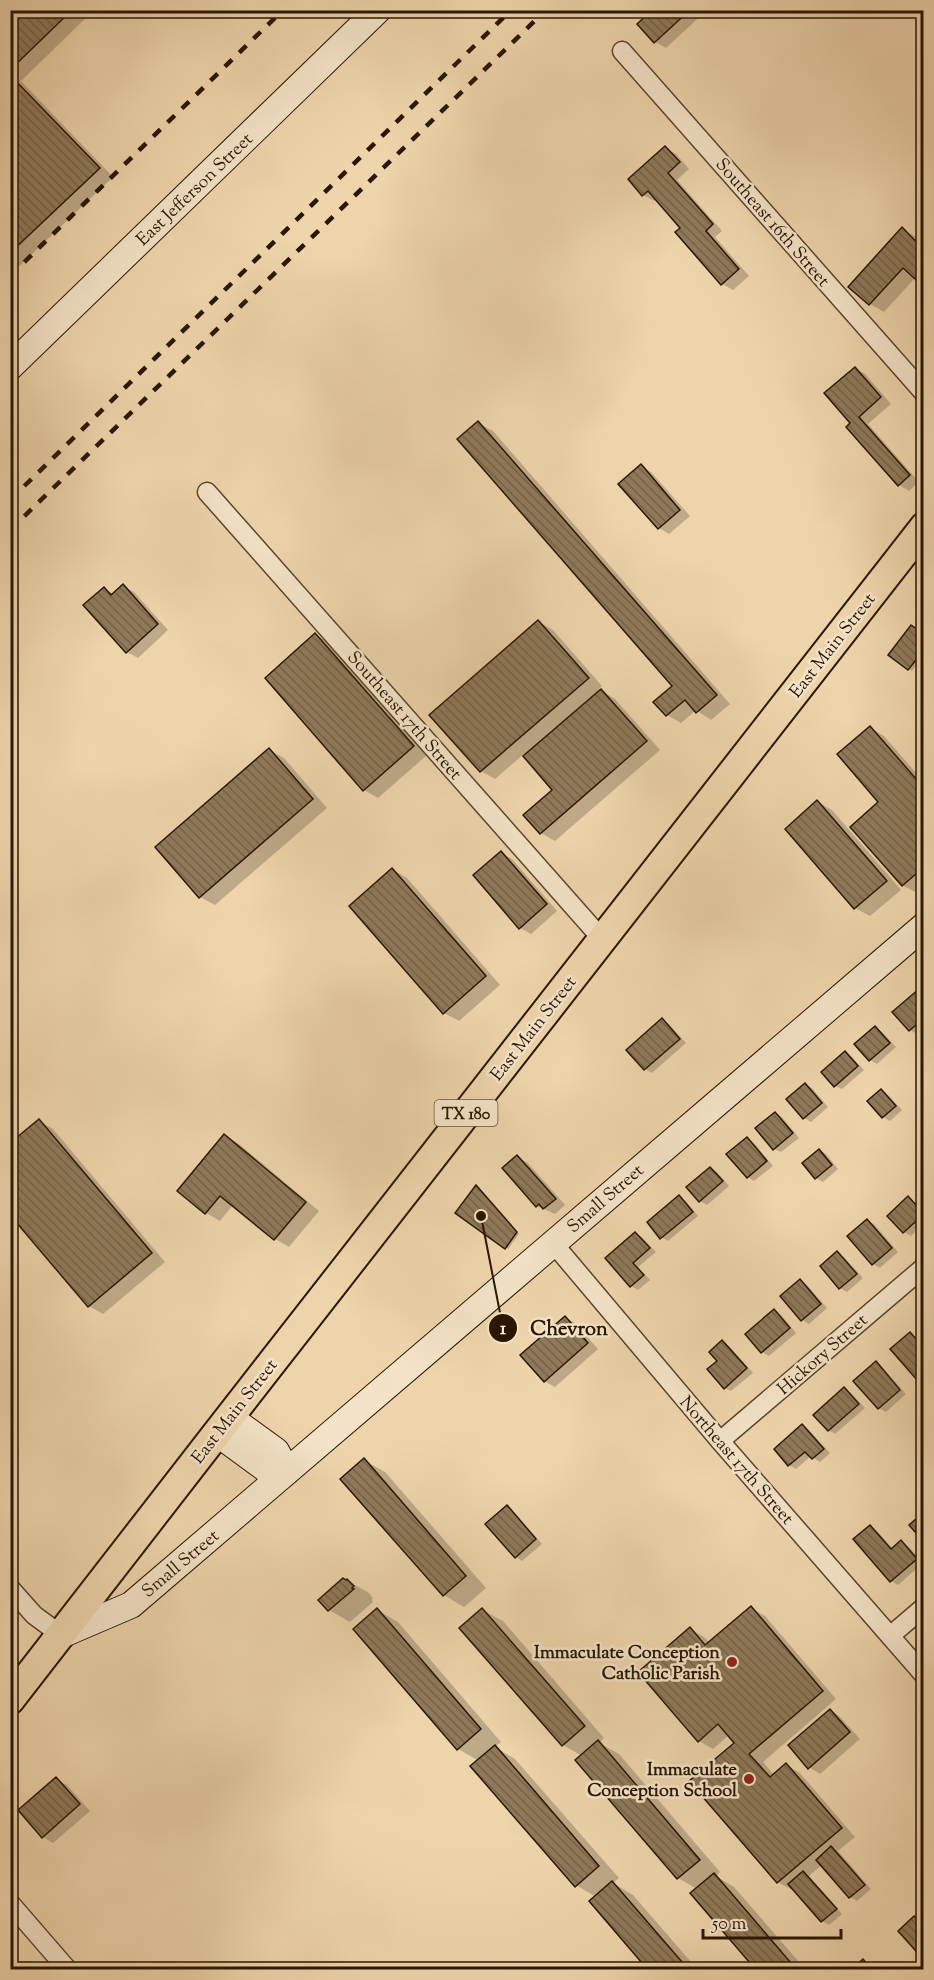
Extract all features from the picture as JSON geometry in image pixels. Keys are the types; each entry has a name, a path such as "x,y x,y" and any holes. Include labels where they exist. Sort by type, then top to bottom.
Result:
{"main road":[{"name":"East Main Street","path":"10,1700 924,527"}],"street":[{"name":"East Jefferson Street","path":"10,366 378,10"},
{"name":"Southeast 16th Street","path":"622,51 924,393"},
{"name":"Southeast 17th Street","path":"207,492 602,939"},
{"name":"Small Street","path":"61,1635 131,1605 924,926"},
{"name":"Northeast 17th Street","path":"553,1243 720,1442 924,1675"},
{"name":"Hickory Street","path":"720,1442 924,1268"},
{"path":"223,1425 270,1472 287,1471"},
{"path":"10,1588 34,1615 61,1635"},
{"path":"890,1636 924,1607"},
{"path":"10,1903 68,1970"}],"building":[{"path":"10,10 72,10 10,70"},
{"path":"652,10 690,10 654,43 637,24"},
{"path":"10,75 100,168 10,253"},
{"path":"665,146 680,162 668,173 713,224 706,231 739,269 721,285 675,232 680,228 648,191 642,196 628,179"},
{"path":"902,227 924,250 924,287 903,268 869,305 848,287"},
{"path":"855,367 881,397 859,417 910,475 898,486 846,427 850,423 824,393"},
{"path":"478,421 717,695 696,713 685,700 666,716 653,702 672,686 457,439"},
{"path":"641,464 680,510 658,529 618,484"},
{"path":"123,584 158,624 126,653 83,605 104,587 111,595"},
{"path":"538,620 589,678 480,772 429,715"},
{"path":"911,625 924,634 924,650 908,670 888,655"},
{"path":"315,633 414,746 363,791 265,678"},
{"path":"601,689 647,741 540,834 523,815 552,790 523,756"},
{"path":"870,726 924,788 924,867 902,886 850,827 878,802 837,754"},
{"path":"269,748 313,799 199,898 155,847"},
{"path":"817,800 887,881 854,909 785,829"},
{"path":"501,851 547,904 519,929 473,875"},
{"path":"392,868 486,976 443,1014 349,906"},
{"path":"919,989 924,994 924,1018 909,1031 892,1012"},
{"path":"662,1018 680,1039 644,1070 626,1050"},
{"path":"875,1026 890,1043 869,1061 854,1044"},
{"path":"845,1051 858,1066 834,1087 821,1072"},
{"path":"805,1083 822,1103 803,1119 786,1099"},
{"path":"881,1089 896,1106 882,1118 867,1101"},
{"path":"775,1112 793,1133 773,1150 755,1128"},
{"path":"39,1119 152,1253 88,1307 10,1215 10,1143"},
{"path":"224,1134 306,1202 274,1240 220,1196 205,1214 177,1191"},
{"path":"747,1137 767,1161 747,1178 726,1154"},
{"path":"819,1149 832,1165 815,1179 802,1163"},
{"path":"517,1155 556,1199 543,1209 539,1204 536,1207 502,1168"},
{"path":"710,1167 723,1181 699,1202 686,1187"},
{"path":"476,1185 517,1232 505,1249 455,1213"},
{"path":"679,1195 693,1212 660,1239 647,1222"},
{"path":"908,1196 924,1214 903,1233 887,1216"},
{"path":"867,1219 892,1248 872,1265 847,1236"},
{"path":"635,1232 650,1248 633,1263 644,1275 630,1287 605,1258"},
{"path":"837,1251 857,1274 839,1289 820,1266"},
{"path":"800,1279 821,1304 801,1321 780,1296"},
{"path":"774,1309 790,1328 761,1353 745,1334"},
{"path":"565,1316 588,1343 544,1382 520,1355"},
{"path":"910,1332 924,1348 924,1374 917,1380 890,1349"},
{"path":"722,1340 747,1368 724,1389 707,1369 717,1361 709,1352"},
{"path":"876,1361 900,1390 878,1409 853,1381"},
{"path":"844,1387 859,1404 828,1431 813,1415"},
{"path":"802,1424 824,1449 812,1459 805,1452 788,1466 774,1449"},
{"path":"364,1458 466,1576 443,1596 340,1479"},
{"path":"507,1505 536,1539 515,1558 485,1524"},
{"path":"924,1512 924,1542 909,1525"},
{"path":"870,1525 891,1549 901,1540 917,1559 890,1582 853,1539"},
{"path":"343,1578 354,1586 352,1588 354,1589 328,1611 318,1600"},
{"path":"751,1606 823,1691 749,1754 770,1777 786,1763 842,1828 777,1883 689,1781 734,1743 718,1724 698,1742 638,1672 690,1627 705,1645"},
{"path":"377,1608 481,1729 457,1750 353,1629"},
{"path":"482,1608 585,1726 562,1746 459,1628"},
{"path":"830,1709 850,1732 808,1769 788,1745"},
{"path":"598,1740 700,1860 677,1879 575,1760"},
{"path":"495,1745 599,1866 575,1887 470,1766"},
{"path":"56,1777 80,1804 42,1838 18,1810"},
{"path":"831,1846 865,1885 849,1898 816,1860"},
{"path":"803,1871 837,1909 821,1922 788,1884"},
{"path":"714,1873 797,1970 756,1970 690,1893"},
{"path":"612,1881 689,1970 648,1970 589,1901"},
{"path":"914,1916 924,1927 924,1960 898,1931"},
{"path":"863,1959 872,1970 851,1970"}],"railway":[{"path":"10,276 283,10"},
{"path":"10,500 511,10"},
{"path":"10,530 546,10"}],"place":[{"name":"Chevron","path":"481,1216"},
{"name":"Immaculate Conception Catholic Parish","path":"732,1662"},
{"name":"Immaculate Conception School","path":"749,1779"}]}
